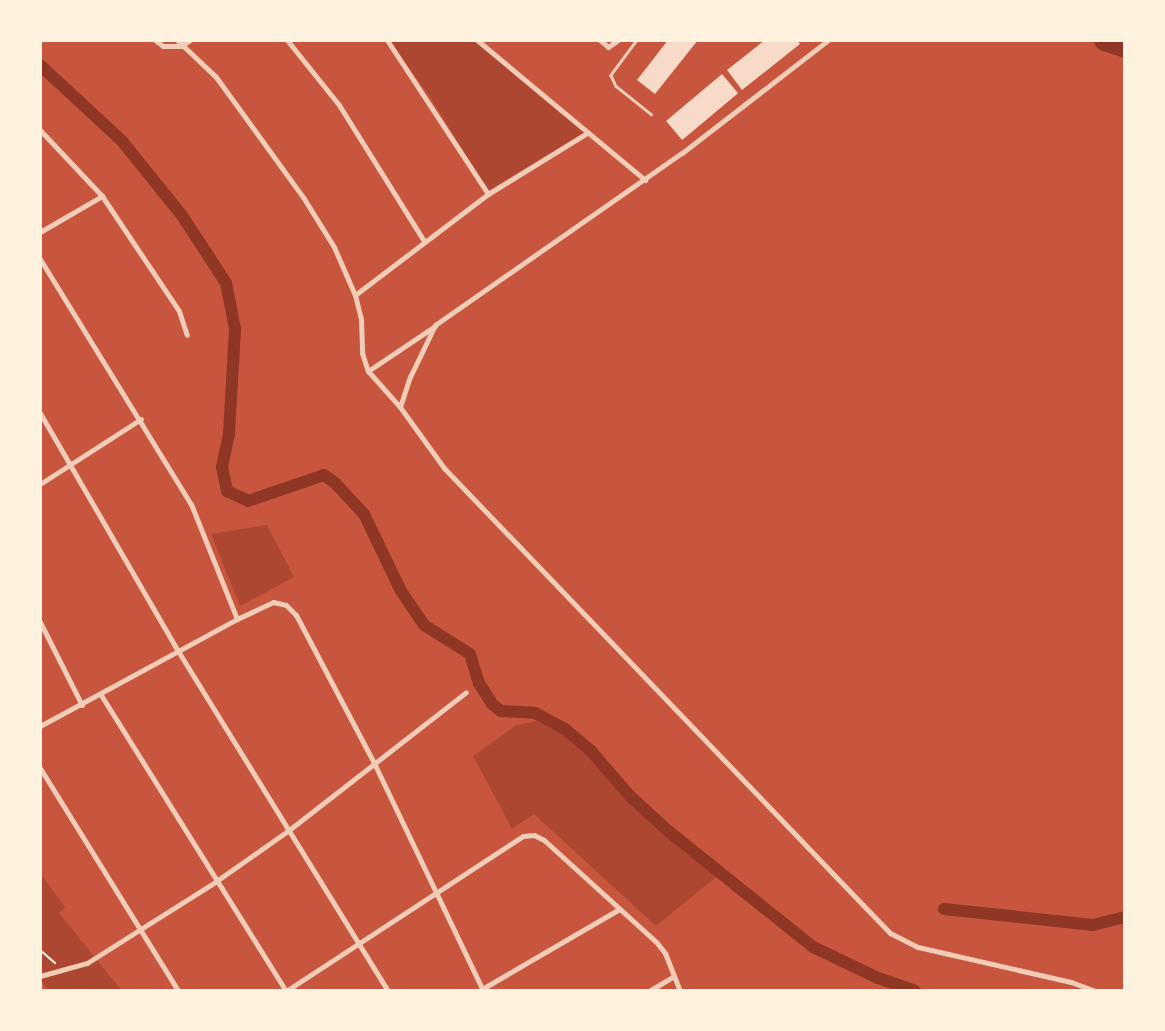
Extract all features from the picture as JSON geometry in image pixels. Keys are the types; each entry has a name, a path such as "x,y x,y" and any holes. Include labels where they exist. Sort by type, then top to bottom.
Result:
{"street":[{"path":"155,40 163,46 190,40"},
{"path":"287,40 339,105 425,241"},
{"path":"387,40 488,194"},
{"path":"477,40 645,180"},
{"path":"600,40 608,47 618,40"},
{"path":"368,371 645,180 828,40"},
{"path":"179,43 216,77 303,197 334,247 355,295 361,319 362,353 368,371 400,407 444,468 890,933 918,947 948,956 1072,982 1096,991"},
{"path":"40,130 102,196 179,311 187,335"},
{"path":"355,295 488,194 587,133"},
{"path":"40,232 102,196"},
{"path":"40,259 191,504 237,619"},
{"path":"400,407 435,325"},
{"path":"40,413 178,651 388,991"},
{"path":"40,484 141,419"},
{"path":"40,726 237,619 273,602 285,605 296,615 374,763 483,990 618,910"},
{"path":"40,622 82,705"},
{"path":"40,976 87,963 215,882 289,830 466,692"},
{"path":"101,695 215,882 286,991 357,942 523,836 534,835 544,840 657,943 666,953 672,977 680,991"},
{"path":"40,768 178,991"},
{"path":"649,991 672,977"}],"lane":[{"path":"637,40 611,75 616,86 651,114"}],"path":[{"path":"40,950 64,970"}],"shaded area":[{"path":"389,40 474,40 584,133 488,191 432,100"},
{"path":"267,525 294,577 240,606 211,534"},
{"path":"537,721 580,742 716,877 656,926 534,814 512,829 473,756 517,725"},
{"path":"40,873 65,907 59,913 122,991 49,991 40,979"}],"building":[{"path":"668,40 698,40 655,94 637,80"},
{"path":"765,40 797,40 800,44 742,90 727,70"},
{"path":"722,74 738,93 682,140 666,121"}],"waterway":[{"path":"1104,40 1125,47"},
{"path":"40,65 122,141 183,217 226,283 235,329 229,434 222,467 227,491 248,501 324,475 364,514 401,591 424,625 470,654 479,683 492,704 501,711 535,713 565,729 591,751 630,796 667,830 813,947 878,978 915,991"},
{"path":"944,909 1093,925 1125,917"}]}
